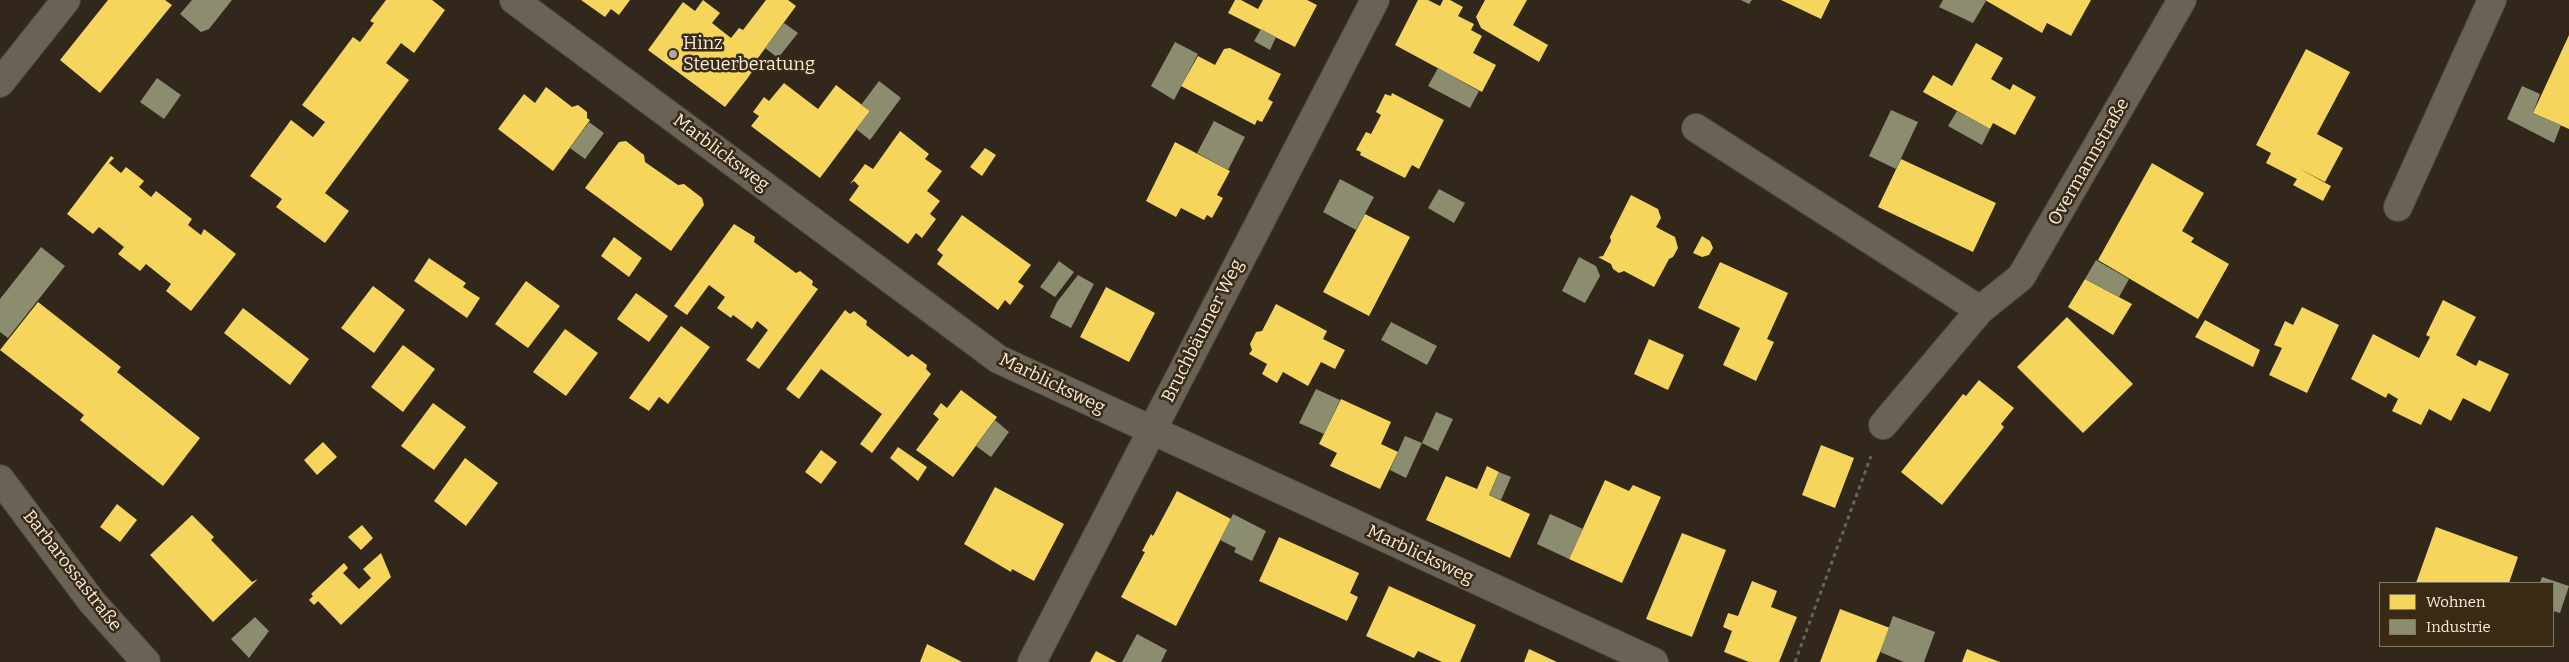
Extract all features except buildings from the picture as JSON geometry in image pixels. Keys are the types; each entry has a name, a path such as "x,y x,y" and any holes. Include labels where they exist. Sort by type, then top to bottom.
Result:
{"street":[{"path":"0,82 66,0"},
{"name":"Marblicksweg","path":"514,0 998,359 1654,662"},
{"name":"Bruchbäumer Weg","path":"1032,662 1375,0"},
{"name":"Overmannstraße","path":"1882,424 1980,310 2021,276 2182,0"},
{"path":"2398,207 2492,0"},
{"path":"1696,128 1980,310"},
{"name":"Barbarossastraße","path":"0,479 92,602 146,662"}],"path":[{"path":"1795,662 1882,424"}],"place":[{"name":"Hinz Steuerberatung","path":"673,54"}]}
